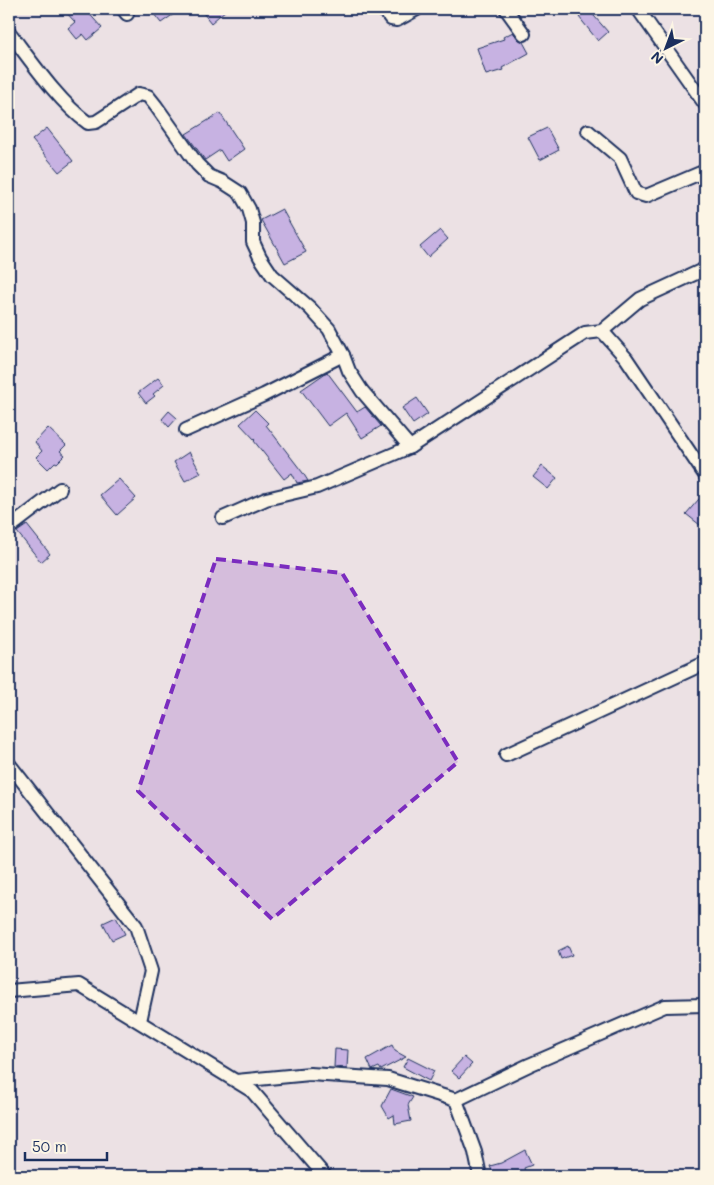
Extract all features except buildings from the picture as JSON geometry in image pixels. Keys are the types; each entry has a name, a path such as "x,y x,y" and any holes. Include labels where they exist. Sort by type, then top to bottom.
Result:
{"street":[{"path":"383,9 391,18 397,20 417,9"},
{"path":"506,9 524,34"},
{"path":"638,9 705,104"},
{"path":"9,32 77,115 88,122 96,122 139,94 148,96 197,164 209,176 240,193 249,209 253,223 253,242 272,275 310,308 329,329 344,355 349,371 362,391 410,447"},
{"path":"588,131 620,158 636,193 646,196 705,171"},
{"path":"223,518 266,499 317,486 410,447 585,333 602,331 640,299 705,268"},
{"path":"602,331 626,358 705,475"},
{"path":"186,430 264,395 344,355"},
{"path":"9,528 60,489"},
{"path":"506,755 705,663"},
{"path":"9,764 136,926 151,971 140,1022"},
{"path":"9,991 79,985 252,1091 325,1176"},
{"path":"236,1081 310,1074 388,1079 456,1100 529,1065 665,1006 705,1005"},
{"path":"456,1100 475,1152 480,1176"}],"highlighted area":[{"path":"216,559 342,573 458,762 272,919 138,791"}]}
